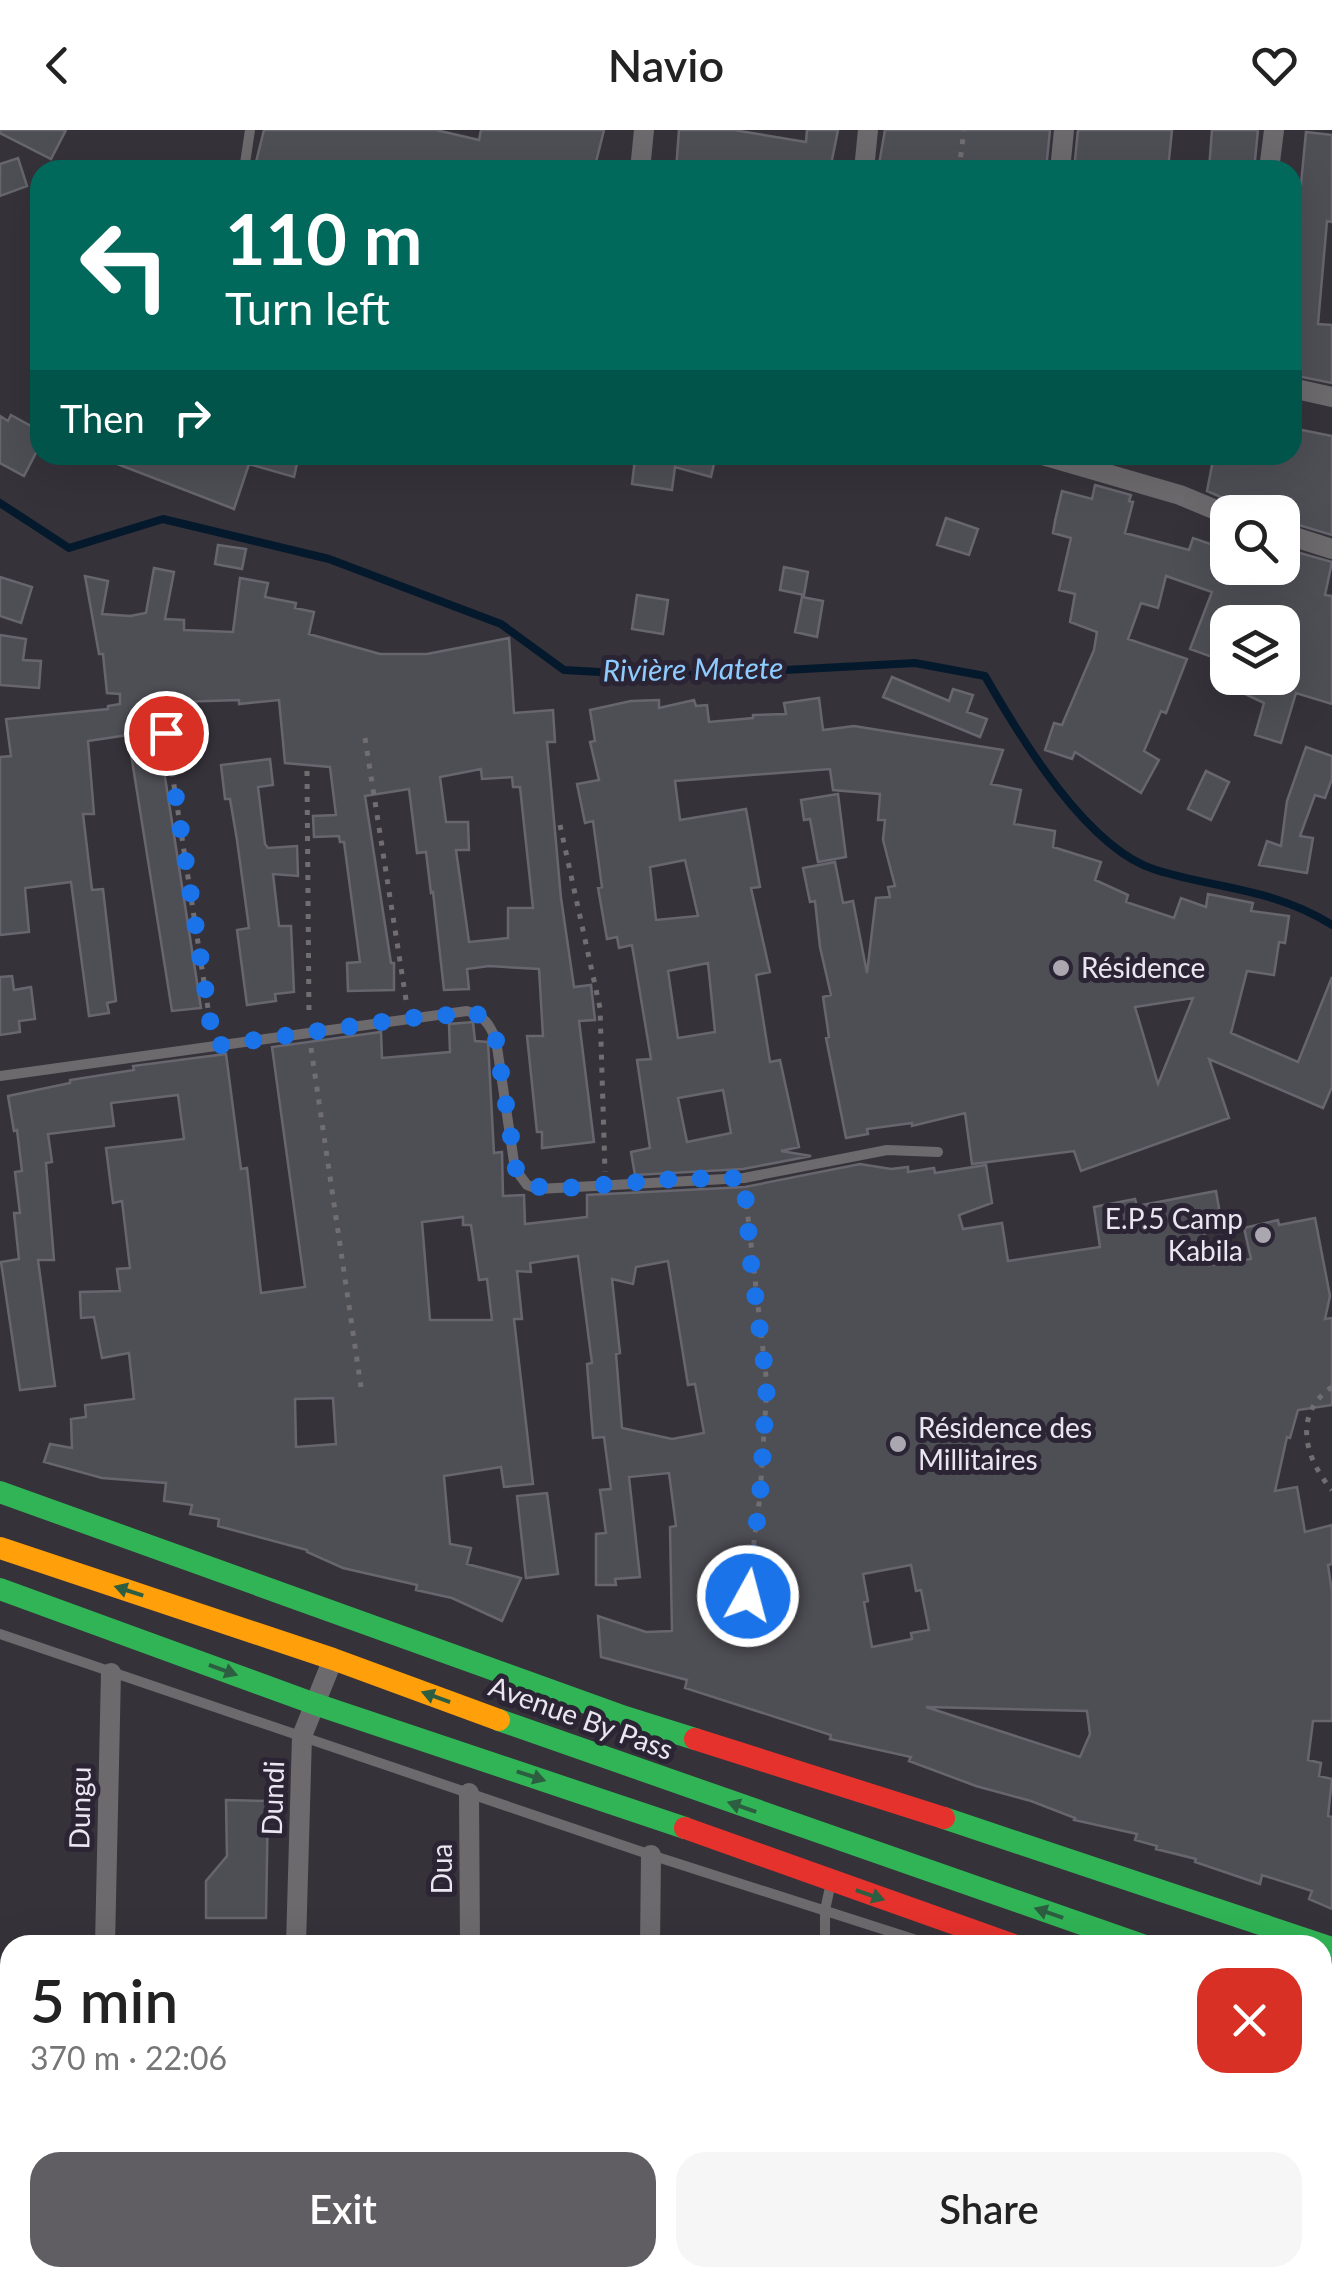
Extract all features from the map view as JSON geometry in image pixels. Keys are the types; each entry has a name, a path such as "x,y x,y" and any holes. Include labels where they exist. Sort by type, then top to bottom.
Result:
{"main road":[{"path":"0,1492 624,1717 952,1820 1293,1935"},
{"name":"Avenue By Pass","path":"0,1548 333,1659 1113,1935"},
{"path":"0,1589 315,1704 630,1809 985,1935"}],"street":[{"path":"641,160 644,130"},
{"path":"865,160 868,130"},
{"path":"1061,160 1064,130"},
{"path":"1270,160 1274,130"},
{"path":"1302,390 1332,397"},
{"path":"1076,465 1210,508"},
{"path":"1300,539 1332,549"},
{"name":"Dundi","path":"296,1935 302,1736 333,1659"},
{"name":"Dungu","path":"105,1935 111,1673"},
{"name":"Dua","path":"469,1793 470,1935"},
{"path":"832,1882 841,1841"},
{"path":"650,1935 651,1854"}],"lane":[{"path":"246,160 250,130"},
{"path":"0,1076 467,1012 484,1019 496,1040 516,1169 527,1185 554,1189 744,1178 887,1150 938,1152"},
{"path":"0,1634 901,1935"},
{"path":"825,1935 825,1910 832,1882"}],"path":[{"path":"960,160 964,130"},
{"path":"166,733 214,1046"},
{"path":"365,738 409,1018"},
{"path":"306,770 309,1034 362,1386"},
{"path":"560,824 600,1008 605,1184"},
{"path":"744,1178 767,1385 748,1596"},
{"path":"1332,1387 1318,1396 1306,1436 1314,1469 1332,1490"}],"building":[{"path":"0,130 66,130 51,159"},
{"path":"264,130 436,130 479,140 481,130 604,130 596,160 256,160"},
{"path":"679,130 734,130 806,142 807,130 838,130 832,160 677,160"},
{"path":"885,130 1050,130 1047,160 880,160"},
{"path":"1078,130 1172,130 1169,160 1075,160"},
{"path":"1212,130 1258,130 1255,160 1210,160"},
{"path":"1306,132 1332,135 1332,222 1327,221 1318,324 1332,325 1332,383 1302,377 1302,174"},
{"path":"18,158 27,186 0,196 0,164"},
{"path":"11,415 30,425 30,464 24,476 0,463 0,416 8,421"},
{"path":"1302,430 1332,436 1332,535 1300,525 1300,495 1216,495 1207,491 1212,465 1302,465"},
{"path":"120,465 249,465 234,509"},
{"path":"252,465 297,465 294,477"},
{"path":"634,465 714,465 711,477 675,467 672,490 632,484"},
{"path":"1095,485 1131,495 1129,501 1133,502 1125,533 1189,550 1193,538 1210,544 1210,585 1300,585 1300,553 1332,562 1325,595 1332,596 1332,704 1300,694 1300,605 1210,605 1210,656 1190,649 1212,592 1166,576 1158,608 1141,603 1128,639 1187,659 1166,713 1161,711 1144,751 1159,760 1141,793 1075,752 1072,759 1045,750 1054,723 1062,725 1094,650 1097,632 1070,622 1075,594 1059,590 1071,538 1053,533 1055,521 1062,491 1092,499"},
{"path":"946,518 978,529 969,555 937,545"},
{"path":"218,545 246,549 242,569 215,564"},
{"path":"784,567 808,572 804,595 780,590"},
{"path":"154,568 174,572 165,619 184,620 184,630 233,632 240,578 268,583 265,597 296,603 295,608 314,612 309,634 380,654 427,654 509,638 514,713 553,710 555,742 547,742 561,898 574,987 591,985 595,1020 579,1021 594,1142 542,1148 527,1036 543,1036 539,969 467,969 469,989 444,990 433,892 426,852 417,853 409,789 365,796 394,963 394,990 348,991 347,963 360,962 344,842 340,842 339,836 314,837 313,816 336,815 330,767 285,763 279,700 239,704 239,700 178,702 178,712 155,713 201,1008 172,1011 128,735 88,741 94,814 83,814 92,890 103,889 116,1001 107,1003 109,1013 89,1016 71,882 25,888 29,932 0,935 0,757 11,756 6,719 108,709 120,704 120,694 107,693 103,654 99,654 85,576 108,581 102,614 146,613","holes":["481,769 482,779 512,777 513,787 520,787 533,908 508,908 508,938 469,942 456,850 469,850 468,822 446,822 440,777"]},
{"path":"0,577 32,587 21,623 0,616"},
{"path":"637,595 668,600 663,634 632,629"},
{"path":"802,597 823,601 817,637 795,632"},
{"path":"0,635 26,639 23,660 41,661 39,688 0,685"},
{"path":"892,677 949,701 953,689 973,695 967,712 987,719 980,737 883,697"},
{"path":"1247,695 1295,695 1281,743 1255,735 1264,703"},
{"path":"819,698 823,730 854,726 1003,750 991,784 1021,790 1014,824 1055,831 1053,847 1101,862 1095,880 1128,895 1126,902 1174,918 1181,898 1206,907 1208,894 1253,903 1251,911 1289,916 1285,943 1279,942 1274,975 1247,971 1231,1033 1298,1062 1332,977 1332,1087 1323,1108 1209,1059 1229,1118 1081,1171 1074,1151 972,1164 965,1113 912,1126 867,1129 868,1134 846,1138 826,1038 829,1037 823,997 831,995 815,901 810,902 803,868 835,862 843,903 853,901 867,973 876,898 890,897 888,887 895,886 883,840 885,820 878,820 880,794 833,790 830,769 675,781 680,820 746,809 760,887 751,888 770,972 756,975 770,1062 780,1060 799,1147 781,1151 811,1156 743,1169 635,1175 631,1152 650,1148 637,1060 651,1059 632,945 619,948 617,937 607,939 593,821 585,823 577,784 599,780 590,742 595,741 590,710 631,701 659,700 659,708 694,700 696,706 707,705 709,722 786,714 784,703","holes":["685,860 698,916 656,920 650,867","708,963 715,1032 678,1038 668,971","1193,998 1158,1084 1135,1007","723,1090 731,1133 687,1142 678,1098"]},
{"path":"1306,747 1332,756 1332,779 1325,798 1315,795 1300,836 1313,838 1307,873 1259,865 1267,841 1281,846 1287,801"},
{"path":"270,759 273,785 258,787 265,844 268,848 297,846 298,876 273,874 279,926 291,926 294,992 275,994 276,1001 247,1005 237,930 249,928 230,799 225,799 221,765"},
{"path":"1206,771 1229,782 1211,820 1188,809"},
{"path":"838,794 846,857 818,862 810,819 804,820 801,800"},
{"path":"12,976 14,990 31,987 35,1019 19,1021 20,1032 0,1035 0,977"},
{"path":"473,1022 475,1041 488,1042 494,1153 502,1152 503,1196 524,1195 525,1224 587,1217 587,1195 745,1187 860,1164 891,1169 908,1167 908,1172 934,1168 935,1173 986,1165 992,1203 959,1215 963,1229 1002,1223 1008,1261 1100,1247 1094,1207 1135,1199 1137,1206 1216,1191 1221,1220 1203,1223 1209,1265 1251,1259 1244,1228 1278,1220 1279,1225 1315,1218 1330,1296 1325,1319 1332,1318 1332,1405 1298,1410 1290,1438 1287,1437 1275,1491 1297,1487 1305,1532 1332,1525 1332,1564 1328,1565 1332,1592 1332,1721 1313,1721 1308,1760 1321,1763 1319,1776 1332,1779 1328,1816 1332,1817 1332,1909 1309,1899 1312,1891 1262,1875 1260,1884 1195,1862 1196,1859 1156,1849 1157,1846 1135,1840 1137,1834 1074,1820 1031,1801 909,1761 911,1757 830,1739 831,1735 685,1688 687,1680 601,1657 598,1616 646,1632 672,1631 670,1527 676,1526 669,1473 629,1477 640,1577 615,1579 616,1585 596,1585 596,1534 606,1533 600,1490 611,1489 604,1437 593,1438 587,1364 592,1363 578,1256 530,1263 531,1272 517,1271 522,1319 514,1319 533,1484 504,1487 501,1467 444,1476 450,1544 471,1548 467,1564 521,1578 502,1621 452,1598 416,1590 417,1585 343,1568 307,1550 218,1526 219,1519 190,1514 192,1505 164,1501 166,1483 102,1478 44,1462 50,1444 72,1448 71,1419 86,1417 85,1405 134,1399 129,1353 102,1358 94,1317 81,1318 80,1292 120,1291 117,1269 130,1268 122,1201 113,1203 106,1148 184,1139 178,1095 111,1103 114,1126 48,1134 52,1162 46,1163 54,1260 38,1260 55,1386 20,1390 1,1262 19,1259 14,1213 20,1213 15,1172 22,1171 8,1096 70,1080 134,1070 133,1066 226,1054 241,1169 247,1168 261,1293 305,1287 272,1047 381,1032 382,1058 450,1052 449,1024","holes":["463,1217 463,1225 471,1225 479,1280 487,1279 492,1320 430,1320 422,1222","668,1261 688,1385 695,1384 704,1433 672,1439 622,1428 616,1354 620,1353 612,1279 633,1284 636,1267","333,1398 336,1444 296,1447 295,1399","911,1565 929,1630 911,1633 912,1639 872,1647 864,1602 868,1601 863,1574","926,1707 1087,1711 1090,1734 1080,1757"]},
{"path":"547,1493 558,1574 526,1578 517,1496"},
{"path":"226,1800 268,1801 266,1918 206,1918 206,1881 227,1856"}],"waterway":[{"name":"Rivière Matete","path":"0,503 69,548 163,519 329,559 501,624 564,670 671,676 915,663 985,676 1058,788 1105,839 1130,858 1156,870 1290,904 1332,925"}],"traffic: fast":[{"path":"0,1492 695,1739"},
{"path":"0,1589 315,1704 685,1828"},
{"path":"499,1720 1113,1935"},
{"path":"944,1818 1293,1935"}],"traffic: slow":[{"path":"0,1548 333,1659 499,1720"}],"traffic: jam":[{"path":"695,1739 944,1818"},
{"path":"685,1828 986,1935"}],"place":[{"name":"Résidence","path":"1061,968"},
{"name":"E.P.5 Camp Kabila","path":"1263,1235"},
{"name":"Résidence des Millitaires","path":"898,1444"}],"route":[{"path":"166,733 214,1046 409,1018 476,1013 491,1027 496,1040 516,1169 527,1185 554,1189 674,1179 744,1178 767,1385 748,1596"}]}
